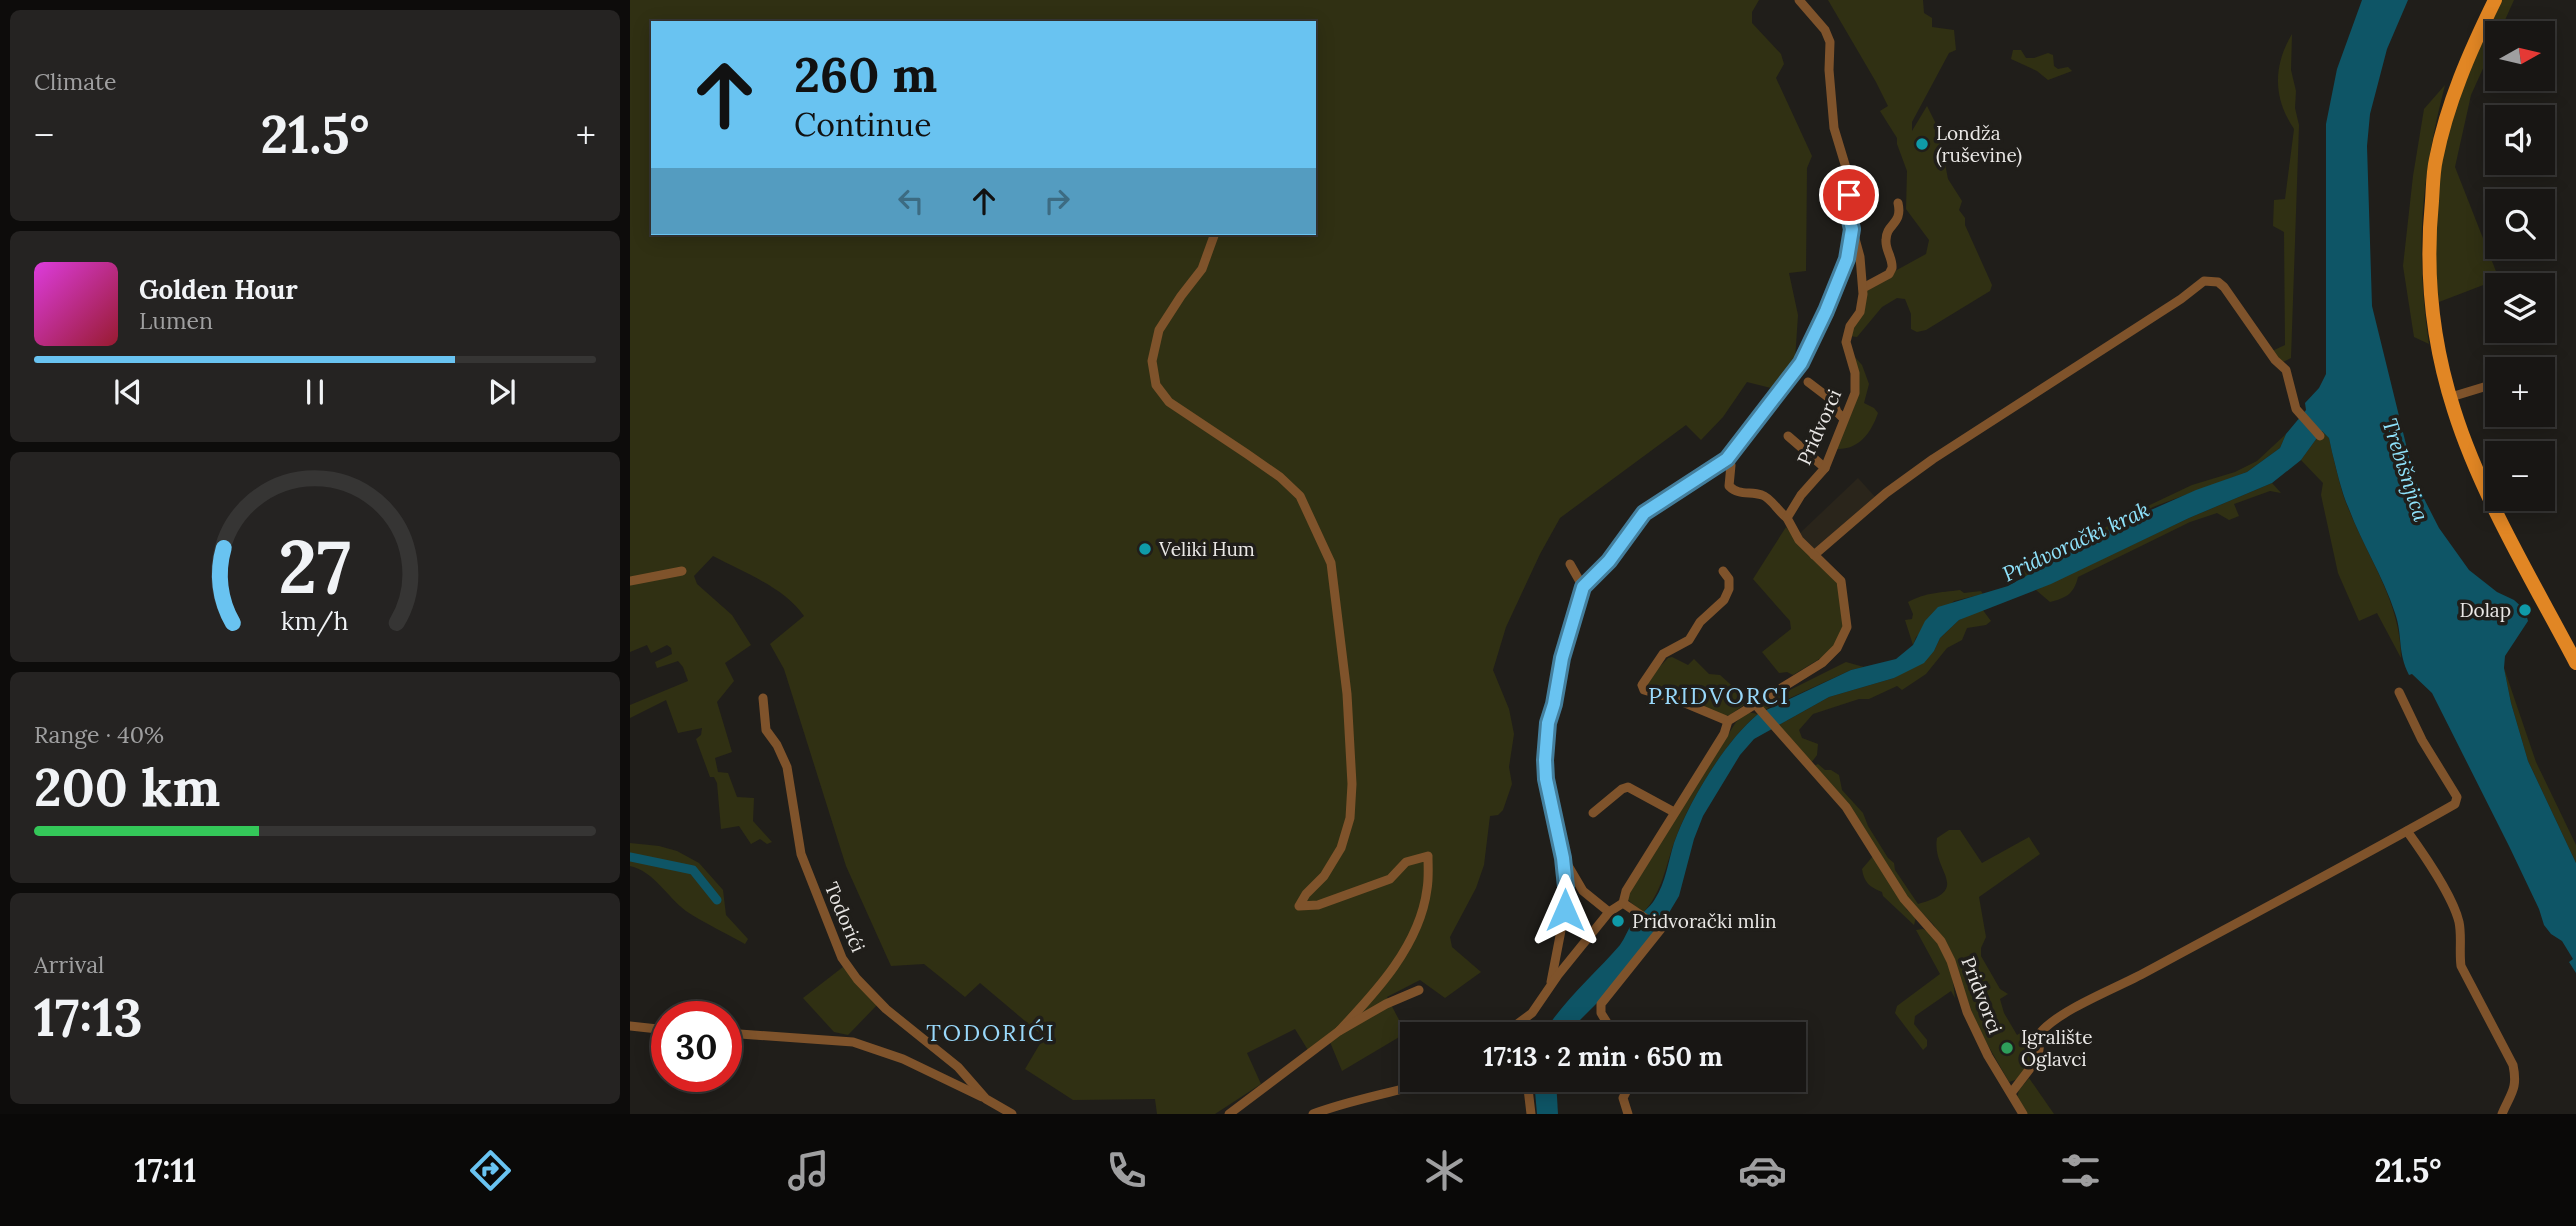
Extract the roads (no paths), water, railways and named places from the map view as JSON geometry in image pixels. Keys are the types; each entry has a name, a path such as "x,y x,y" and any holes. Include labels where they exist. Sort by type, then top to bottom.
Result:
{"main road":[{"path":"2495,0 2474,42 2452,98 2436,159 2428,242 2434,326 2451,397 2485,488 2576,663"}],"street":[{"name":"Pridvorci","path":"1787,519 1796,502 1825,468 1855,393 1856,384 1846,342 1850,326 1863,303 1860,257 1849,217 1847,171 1834,128 1829,70 1830,42 1825,30 1799,0"},
{"path":"1863,288 1889,274 1892,268 1886,242 1890,227 1896,223 1899,216 1898,203"},
{"name":"Pridvorci","path":"1583,587 1609,561 1644,513 1727,459 1801,363 1838,284 1847,259 1852,229"},
{"path":"1215,235 1202,269 1159,330 1152,360 1156,385 1169,402 1280,477 1300,496 1331,563 1347,694 1352,784 1350,818 1341,848 1324,876 1306,894 1299,906 1318,905 1367,888 1390,879 1406,862 1428,856 1427,890 1413,936 1375,993 1339,1031"},
{"path":"1814,555 1886,493 1933,458 2181,299 2204,281 2218,282 2224,287 2275,360 2286,370 2296,409 2320,436"},
{"path":"1808,382 1833,401 1837,412 1844,419"},
{"path":"2451,397 2485,387"},
{"path":"1788,436 1825,468"},
{"path":"1522,1022 1532,1013 1609,912 1623,903 1626,891 1710,759 1724,734 1728,720 1822,663 1830,657 1844,636 1847,614 1841,581 1799,540 1787,519 1775,509 1771,500 1763,495 1734,491 1729,486 1731,465 1727,459"},
{"path":"1550,987 1565,910 1566,887 1563,858 1546,779 1545,760 1548,723 1562,658 1583,587 1570,564"},
{"path":"630,581 682,571"},
{"path":"1723,571 1729,579 1729,589 1724,600 1700,622 1689,640 1663,654 1642,685 1644,690 1728,720"},
{"path":"2012,1092 2038,1058 2041,1032 2058,1016 2113,990 2455,804 2457,797 2422,740 2399,692"},
{"name":"Todorići","path":"763,698 766,730 777,745 787,767 801,854 842,958 857,979 886,1009 958,1067 986,1099"},
{"name":"Pridvorci","path":"1754,703 1846,807 1904,899 1941,942 1951,961 1966,1012 1988,1056 2023,1114"},
{"path":"1593,813 1628,787 1674,813"},
{"path":"2407,831 2451,902 2459,923 2462,966 2513,1065 2516,1077 2514,1094 2502,1114"},
{"path":"1563,858 1583,891 1609,912"},
{"path":"1607,1022 1601,1013 1601,1004 1661,929 1623,903"},
{"path":"1229,1114 1339,1031 1386,1004 1419,990"},
{"path":"630,1027 651,1029"},
{"name":"Todorići","path":"742,1034 853,1042 903,1059 1012,1114"},
{"path":"1313,1114 1358,1098 1400,1090"},
{"path":"1528,1092 1531,1114"},
{"path":"1626,1092 1623,1098 1628,1114"}],"water":[{"name":"Trebišnjica","path":"2362,0 2408,0 2387,49 2370,114 2367,146 2372,306 2415,481 2439,528 2469,570 2525,610 2528,621 2505,656 2504,668 2528,761 2576,863 2576,973 2569,962 2573,959 2562,941 2544,925 2509,846 2432,693 2412,674 2409,675 2405,667 2395,613 2346,502 2329,438 2322,431 2301,460 2272,483 2189,518 2051,584 1959,620 1940,638 1924,663 1894,678 1829,697 1754,739 1740,755 1703,816 1679,896 1664,921 1601,999 1578,1022 1551,1022 1620,945 1633,922 1653,902 1662,886 1680,827 1698,792 1733,740 1758,714 1851,670 1896,659 1913,645 1925,621 1938,607 2008,586 2117,525 2196,490 2247,472 2280,448 2286,434 2306,410 2305,403 2319,388 2326,374 2326,124 2337,69"},
{"path":"1535,1092 1557,1092 1558,1114 1537,1114"}],"waterway":[{"path":"630,857 693,870 717,900"}],"place":[{"name":"Londža (ruševine)","path":"1922,144"},
{"name":"Veliki Hum","path":"1145,549"},
{"name":"Dolap","path":"2525,610"},
{"name":"Pridvorački mlin","path":"1618,921"},
{"name":"Igralište Oglavci","path":"2007,1048"}],"district":[{"name":"PRIDVORCI","path":"1719,696"},
{"name":"TODORIĆI","path":"991,1033"}],"water label":[{"name":"Pridvorački krak","path":"2076,542"}]}
